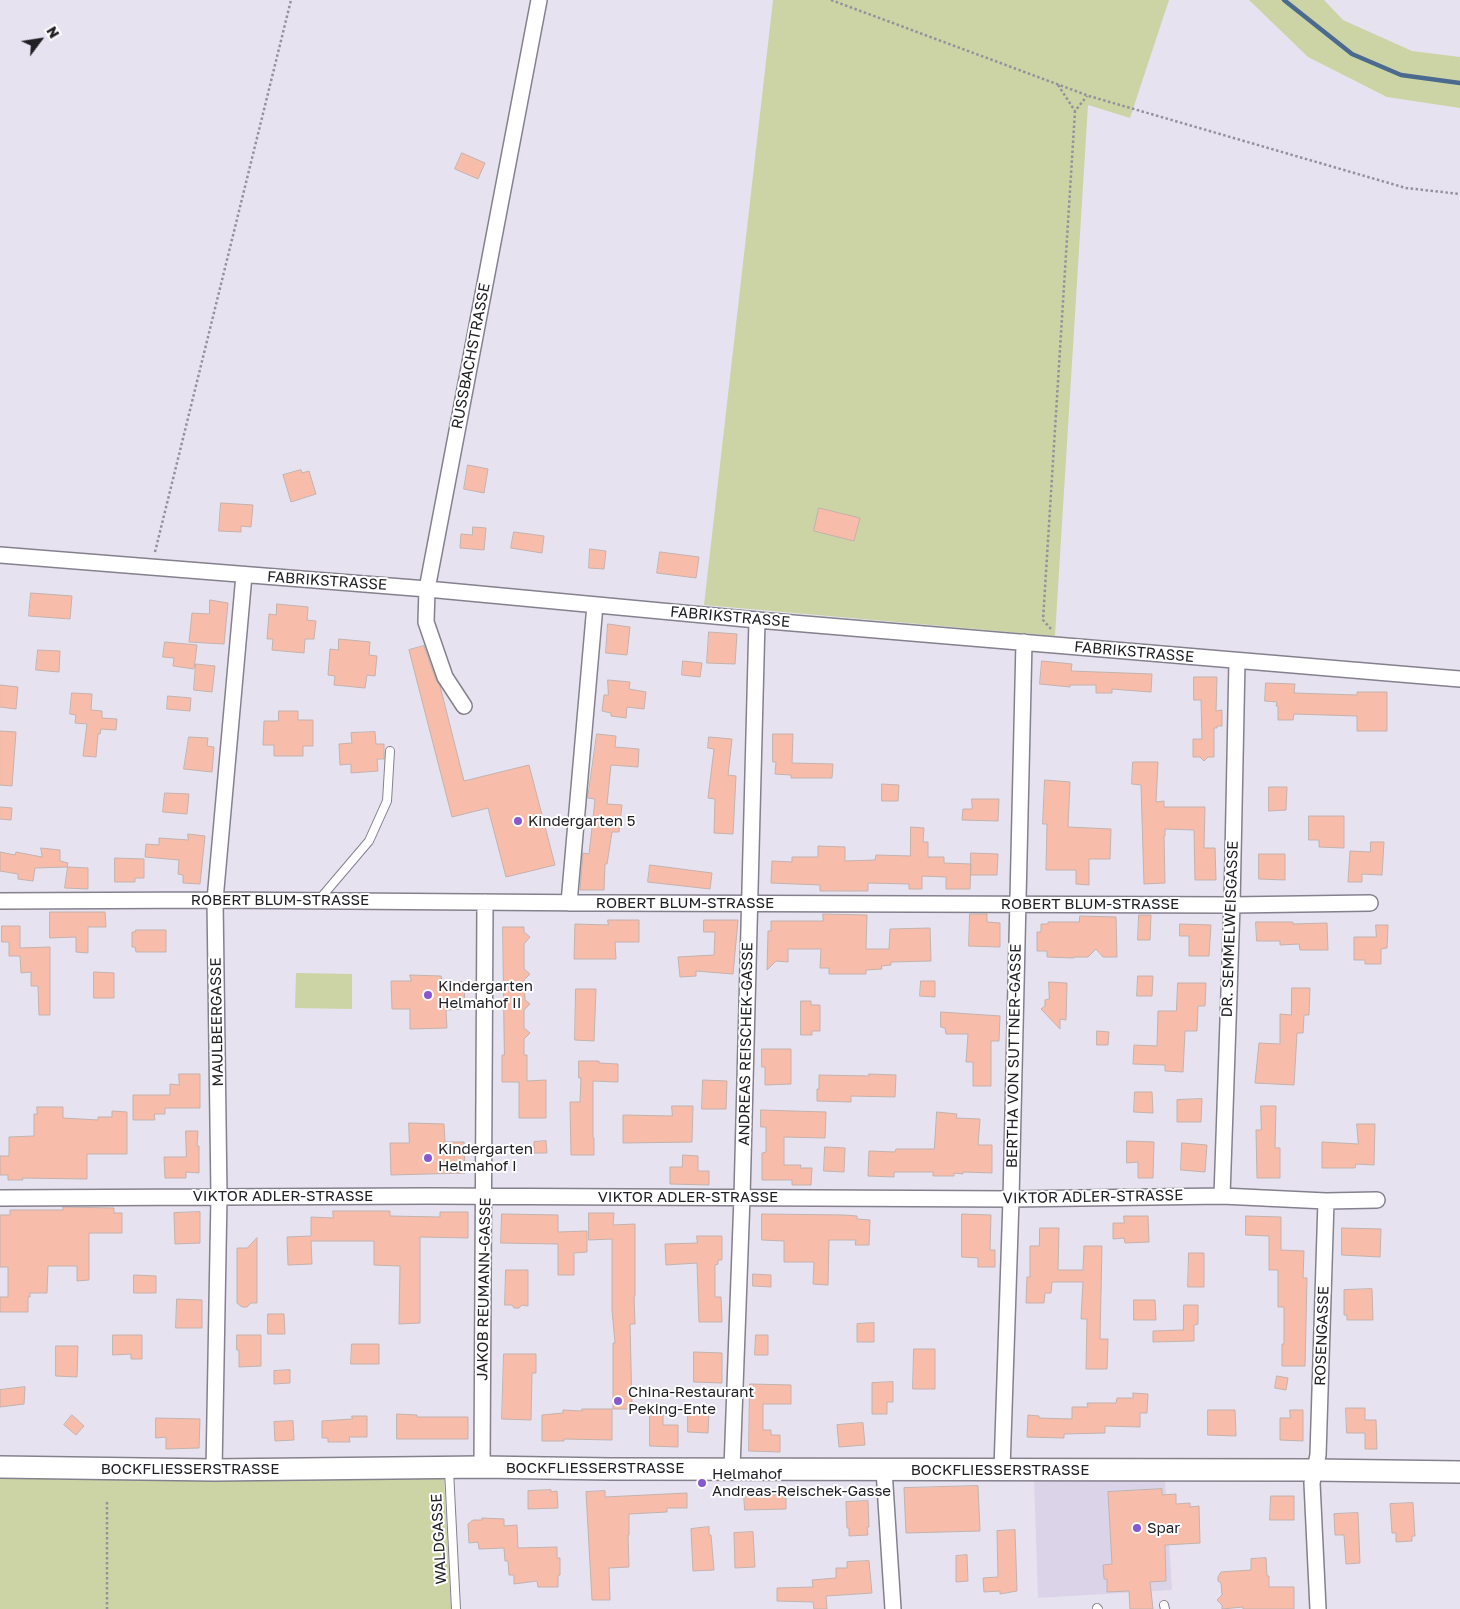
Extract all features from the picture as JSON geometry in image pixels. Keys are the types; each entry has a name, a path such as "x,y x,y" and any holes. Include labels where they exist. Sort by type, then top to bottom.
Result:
{"main road":[{"name":"BOCKFLIESSERSTRASSE","path":"0,1467 214,1470 482,1467 1460,1472"}],"street":[{"name":"RUSSBACHSTRASSE","path":"464,706 444,677 426,622 427,589 539,0"},
{"name":"FABRIKSTRASSE","path":"0,555 427,589 757,620 1460,680"},
{"name":"MAULBEERGASSE","path":"214,1470 219,1196 215,900 244,575"},
{"path":"569,903 595,604"},
{"name":"ANDREAS REISCHEK-GASSE","path":"732,1468 742,1197 757,620"},
{"name":"BERTHA VON SUTTNER-GASSE","path":"1002,1469 1011,1198 1024,642"},
{"name":"DR. SEMMELWEISGASSE","path":"1222,1196 1232,905 1237,661"},
{"name":"ROBERT BLUM-STRASSE","path":"0,901 318,900 569,903 749,902 1232,905 1370,903"},
{"name":"JAKOB REUMANN-GASSE","path":"482,1467 485,1196 485,902"},
{"name":"VIKTOR ADLER-STRASSE","path":"0,1198 219,1196 1011,1198 1222,1196 1326,1201 1377,1200"},
{"name":"ROSENGASSE","path":"1318,1609 1312,1483 1318,1455 1326,1201"},
{"path":"884,1470 892,1609"}],"lane":[{"path":"318,900 369,841 387,801 390,751"},
{"name":"WALDGASSE","path":"449,1468 456,1609"}],"path":[{"path":"152,567 291,0"},
{"path":"831,0 1087,96 1406,188 1460,194"},
{"path":"1058,85 1075,110"},
{"path":"1051,629 1044,620 1075,110 1087,96"},
{"path":"107,1502 107,1609"}],"shaded area":[{"path":"1165,1478 1172,1590 1038,1598 1034,1479"}],"green space":[{"path":"773,0 1169,0 1130,118 1088,105 1055,636 704,605"},
{"path":"1249,0 1324,0 1343,20 1412,51 1460,57 1460,108 1387,97 1308,57"},
{"path":"296,973 352,974 352,1009 295,1008"},
{"path":"0,1477 160,1479 444,1478 451,1609 0,1609"}],"building":[{"path":"462,153 485,163 478,179 455,169"},
{"path":"468,465 488,469 484,493 464,489"},
{"path":"301,470 302,473 309,471 316,494 291,502 283,475"},
{"path":"221,503 253,505 251,527 241,526 241,532 219,531"},
{"path":"819,508 860,518 854,541 814,531"},
{"path":"473,527 486,528 484,550 460,548 461,534 472,535"},
{"path":"514,532 544,536 542,553 511,548"},
{"path":"590,549 606,551 604,569 589,568"},
{"path":"660,552 699,557 696,578 657,573"},
{"path":"31,593 72,596 70,619 29,616"},
{"path":"210,600 228,603 224,644 189,642 192,613 209,614"},
{"path":"277,604 308,607 307,620 316,621 314,639 305,639 304,653 272,650 273,639 267,639 269,614 276,615"},
{"path":"608,624 630,627 627,655 606,653"},
{"path":"709,632 737,634 735,664 707,663"},
{"path":"339,639 370,642 369,655 377,656 375,676 367,675 365,688 334,685 335,676 328,675 330,649 338,650"},
{"path":"165,642 197,645 194,669 173,666 174,658 163,657"},
{"path":"424,646 440,686 464,781 529,765 555,865 506,877 488,808 452,817 409,650"},
{"path":"38,650 60,651 59,672 36,670"},
{"path":"683,661 702,663 700,677 682,675"},
{"path":"1042,661 1072,664 1071,671 1152,674 1151,692 1112,689 1112,693 1096,693 1096,685 1070,685 1070,687 1040,684"},
{"path":"196,664 215,666 212,692 194,690"},
{"path":"1194,677 1217,677 1216,711 1222,710 1222,726 1214,728 1214,757 1208,757 1204,761 1200,757 1193,757 1193,739 1202,739 1201,700 1194,700"},
{"path":"608,680 630,682 629,689 646,692 644,709 627,707 626,718 611,716 611,713 602,711 604,695 608,695"},
{"path":"1266,683 1295,684 1294,693 1357,695 1357,692 1387,692 1387,731 1357,731 1357,716 1294,714 1293,720 1278,720 1277,702 1265,701"},
{"path":"0,685 18,687 16,709 0,707"},
{"path":"72,693 92,694 91,710 102,711 102,718 117,719 116,730 101,729 100,734 98,734 96,757 83,756 87,724 75,723 76,715 70,714"},
{"path":"168,696 191,698 190,711 167,709"},
{"path":"279,711 298,711 298,720 313,720 313,746 303,746 303,756 274,756 274,745 263,745 264,721 278,721"},
{"path":"0,731 16,732 12,786 0,785"},
{"path":"375,732 376,744 384,744 384,759 377,759 378,771 351,773 351,764 340,765 339,744 352,743 351,733"},
{"path":"597,734 616,736 615,747 639,749 638,767 611,765 607,804 622,805 619,832 612,832 607,864 605,864 604,890 580,890 583,853 589,854 593,819 595,799 588,798"},
{"path":"773,734 793,734 792,763 833,764 832,778 791,778 791,775 775,774 776,762 773,762"},
{"path":"189,737 208,738 207,746 214,747 212,772 184,769"},
{"path":"709,737 732,739 728,775 736,776 733,834 714,833 715,799 708,798 714,749 708,748"},
{"path":"1133,762 1158,762 1156,802 1164,801 1164,807 1205,807 1204,848 1215,848 1216,880 1195,880 1194,830 1165,829 1165,883 1144,884 1141,785 1132,784"},
{"path":"1045,780 1070,782 1068,827 1111,829 1110,859 1089,859 1089,885 1076,884 1076,870 1046,870 1047,824 1043,824"},
{"path":"882,784 899,785 898,801 882,801"},
{"path":"1269,787 1287,787 1286,810 1269,811"},
{"path":"165,793 189,794 187,814 163,812"},
{"path":"972,799 999,799 998,821 962,820 963,809 972,809"},
{"path":"0,807 12,808 11,820 0,819"},
{"path":"1309,816 1344,816 1344,848 1319,847 1319,840 1309,840"},
{"path":"911,827 924,828 923,842 928,842 928,857 944,857 944,863 971,864 970,889 946,889 946,877 922,876 922,889 909,889 909,884 868,883 868,891 820,891 820,885 771,883 772,861 792,862 792,857 818,857 818,846 845,847 845,861 875,860 876,855 910,856"},
{"path":"188,834 205,836 200,884 183,883 183,875 178,874 179,860 145,857 146,844 159,845 159,838 188,840"},
{"path":"1371,842 1384,842 1382,875 1362,874 1362,882 1348,882 1350,851 1370,852"},
{"path":"41,848 60,850 60,861 68,863 67,867 35,868 33,881 18,879 18,874 0,871 0,852 15,855 16,852 42,857"},
{"path":"971,853 998,854 997,875 971,875"},
{"path":"1259,854 1285,854 1285,880 1259,879"},
{"path":"115,858 144,859 144,878 135,878 135,882 115,882"},
{"path":"650,865 712,873 710,889 648,882"},
{"path":"68,867 88,868 88,889 65,888"},
{"path":"50,912 105,912 106,927 88,927 88,953 76,952 76,937 50,938"},
{"path":"823,914 867,915 866,949 889,949 890,929 930,928 931,961 891,962 891,965 881,966 882,969 866,970 866,974 829,974 829,968 820,968 821,949 788,949 788,962 776,961 767,970 768,931 771,931 771,921 823,921"},
{"path":"970,914 987,914 987,922 1000,923 1000,947 969,946"},
{"path":"1139,915 1151,915 1150,940 1138,940"},
{"path":"1080,916 1116,917 1117,957 1103,957 1096,949 1088,957 1074,958 1047,957 1047,951 1037,951 1037,932 1041,932 1041,924 1048,924 1048,922 1079,922"},
{"path":"608,920 639,920 639,942 615,942 616,959 574,959 575,924 608,925"},
{"path":"704,920 738,920 733,974 696,971 696,976 680,977 678,957 714,955 715,932 704,932"},
{"path":"1256,922 1327,923 1328,950 1300,950 1299,944 1280,945 1280,941 1257,941"},
{"path":"1180,924 1211,925 1209,956 1189,956 1189,936 1180,936"},
{"path":"1376,925 1388,925 1387,948 1381,949 1381,964 1365,964 1365,960 1354,960 1354,937 1376,937"},
{"path":"2,926 20,926 20,948 50,947 50,1015 39,1015 38,986 31,986 31,972 21,973 20,956 9,956 9,942 2,942"},
{"path":"503,927 524,927 524,932 530,937 524,944 524,969 530,974 524,980 525,1000 530,1004 524,1010 524,1028 530,1033 524,1039 524,1055 527,1055 527,1081 546,1080 546,1118 519,1118 519,1082 502,1082 502,1055 504,1055"},
{"path":"136,930 166,930 166,952 136,952 135,947 132,947 132,932"},
{"path":"94,972 114,973 114,998 94,998"},
{"name":"Kindergarten Helmahof II","path":"410,975 441,976 442,981 464,982 465,1009 446,1010 447,1028 410,1029 410,1009 392,1009 391,981 411,981"},
{"path":"1138,976 1153,976 1152,996 1137,996"},
{"path":"921,981 935,981 935,997 920,996"},
{"path":"1049,982 1067,983 1066,1020 1060,1019 1060,1029 1041,1009 1045,1006 1045,1000 1049,999"},
{"path":"1178,983 1206,983 1205,1006 1198,1006 1197,1031 1185,1031 1183,1072 1165,1071 1165,1065 1133,1064 1134,1045 1157,1046 1158,1011 1176,1011"},
{"path":"1292,988 1310,988 1309,1015 1304,1015 1303,1033 1297,1033 1294,1085 1255,1083 1259,1043 1280,1044 1280,1014 1291,1015"},
{"path":"576,989 596,989 594,1041 575,1040"},
{"path":"801,1001 811,1001 811,1005 820,1005 820,1031 812,1031 812,1035 801,1035"},
{"path":"941,1012 1000,1016 999,1041 991,1041 991,1086 973,1086 973,1062 966,1062 968,1034 946,1034 945,1028 941,1027"},
{"path":"1097,1031 1109,1032 1108,1045 1097,1045"},
{"path":"762,1049 791,1049 791,1084 765,1085"},
{"path":"579,1061 599,1061 599,1063 618,1064 618,1082 593,1081 594,1155 571,1155 570,1102 580,1102 581,1078 579,1078"},
{"path":"179,1074 200,1074 200,1108 165,1108 165,1114 154,1114 155,1120 133,1120 133,1095 170,1095 170,1084 179,1085"},
{"path":"869,1074 896,1075 895,1097 851,1096 851,1102 817,1101 819,1075 869,1076"},
{"path":"703,1080 727,1081 726,1109 702,1109"},
{"path":"1135,1092 1152,1092 1153,1113 1134,1112"},
{"path":"1202,1099 1201,1122 1177,1122 1177,1100"},
{"path":"672,1106 693,1106 692,1142 623,1143 623,1115 672,1116"},
{"path":"1261,1106 1276,1106 1275,1148 1280,1148 1280,1178 1257,1178 1256,1130 1261,1130"},
{"path":"37,1107 63,1107 63,1118 98,1120 98,1117 112,1117 112,1111 127,1112 127,1154 87,1154 87,1179 22,1178 23,1180 8,1180 8,1175 0,1175 0,1156 9,1156 9,1137 34,1136 34,1114 37,1114"},
{"path":"761,1110 826,1112 825,1138 784,1137 784,1165 801,1165 800,1168 812,1168 811,1185 792,1185 792,1180 762,1180 762,1153 766,1152 766,1127 761,1127"},
{"path":"937,1112 957,1114 956,1118 980,1119 978,1145 992,1145 992,1173 963,1172 963,1174 954,1173 954,1176 933,1176 933,1172 894,1172 894,1177 868,1176 869,1151 895,1152 896,1149 934,1149"},
{"name":"Kindergarten Helmahof I","path":"409,1123 444,1124 445,1142 464,1142 465,1173 391,1175 390,1143 409,1143"},
{"path":"1357,1124 1375,1124 1374,1165 1356,1164 1355,1168 1322,1168 1322,1142 1358,1144"},
{"path":"186,1131 198,1131 199,1173 186,1172 186,1178 165,1178 164,1157 186,1157"},
{"path":"546,1141 547,1153 534,1153 534,1142"},
{"path":"1127,1141 1154,1142 1153,1178 1138,1178 1138,1162 1127,1163"},
{"path":"1182,1143 1207,1145 1205,1172 1181,1170"},
{"path":"825,1147 845,1148 844,1172 824,1171"},
{"path":"683,1155 698,1156 698,1171 709,1171 709,1185 670,1184 670,1167 682,1167"},
{"path":"63,1207 114,1208 114,1213 122,1213 122,1233 89,1233 89,1280 77,1281 77,1266 48,1266 47,1293 30,1293 30,1297 28,1297 28,1312 0,1312 0,1297 8,1297 8,1267 0,1267 0,1215 10,1215 10,1210 63,1210"},
{"path":"333,1211 390,1211 390,1216 440,1217 440,1212 468,1212 468,1238 420,1237 420,1323 399,1324 400,1266 374,1265 374,1241 311,1241 312,1264 288,1265 287,1237 311,1236 311,1217 333,1218"},
{"path":"200,1212 200,1243 175,1244 174,1213"},
{"path":"589,1213 614,1213 613,1225 635,1224 635,1324 630,1324 632,1409 613,1409 613,1343 615,1343 612,1310 612,1239 589,1240"},
{"path":"502,1214 558,1215 558,1232 587,1231 587,1252 574,1253 574,1275 558,1275 558,1244 501,1243"},
{"path":"762,1214 857,1216 857,1219 870,1220 869,1245 855,1245 856,1240 829,1240 828,1285 813,1284 814,1262 784,1262 784,1241 762,1240"},
{"path":"962,1214 991,1215 990,1250 995,1250 995,1267 978,1267 978,1258 962,1257"},
{"path":"1124,1216 1148,1216 1149,1242 1125,1243 1124,1238 1113,1239 1113,1223 1124,1223"},
{"path":"1246,1216 1281,1217 1281,1250 1304,1251 1303,1278 1307,1278 1305,1366 1282,1366 1284,1307 1278,1307 1278,1270 1269,1270 1269,1236 1246,1235"},
{"path":"1040,1228 1059,1228 1058,1270 1083,1270 1084,1246 1102,1246 1100,1339 1108,1339 1107,1369 1086,1369 1087,1319 1081,1319 1083,1282 1052,1282 1051,1293 1045,1293 1044,1303 1026,1303 1027,1277 1030,1277 1030,1246 1039,1246"},
{"path":"1342,1228 1381,1229 1380,1257 1342,1255"},
{"path":"697,1236 722,1236 722,1260 718,1260 718,1264 715,1265 715,1297 721,1297 722,1322 699,1322 697,1263 666,1265 665,1244 697,1243"},
{"path":"257,1238 257,1303 251,1303 247,1307 242,1307 237,1303 237,1248 247,1248"},
{"path":"1189,1253 1204,1253 1204,1287 1188,1287"},
{"path":"506,1270 528,1270 528,1306 522,1305 519,1308 514,1308 512,1305 505,1305"},
{"path":"753,1274 771,1275 771,1287 753,1286"},
{"path":"134,1275 156,1276 156,1293 134,1293"},
{"path":"1372,1289 1373,1320 1347,1320 1347,1315 1344,1315 1344,1290"},
{"path":"177,1299 202,1300 202,1328 176,1328"},
{"path":"1134,1300 1155,1300 1156,1320 1134,1320"},
{"path":"1184,1305 1198,1305 1198,1324 1194,1325 1194,1341 1153,1342 1153,1331 1183,1330"},
{"path":"268,1314 284,1314 285,1334 268,1334"},
{"path":"874,1323 874,1342 857,1342 857,1324"},
{"path":"113,1335 142,1335 142,1359 131,1359 131,1354 113,1355"},
{"path":"237,1335 261,1335 261,1366 239,1367"},
{"path":"756,1335 768,1335 768,1355 755,1355"},
{"path":"352,1344 379,1344 379,1364 351,1364"},
{"path":"56,1346 78,1346 77,1377 56,1376"},
{"path":"914,1349 935,1349 935,1389 913,1389"},
{"path":"694,1352 722,1353 722,1383 694,1382"},
{"path":"504,1354 536,1354 536,1373 532,1373 531,1420 502,1419"},
{"path":"290,1370 290,1383 274,1384 274,1371"},
{"path":"1277,1376 1288,1378 1286,1390 1275,1388"},
{"path":"893,1382 893,1402 887,1402 887,1414 872,1414 872,1383"},
{"path":"750,1384 791,1385 791,1404 763,1404 763,1430 771,1430 771,1435 780,1435 780,1452 749,1451"},
{"path":"25,1387 24,1404 0,1407 0,1390"},
{"path":"1133,1393 1148,1394 1147,1413 1140,1413 1140,1427 1105,1426 1105,1433 1064,1434 1064,1438 1027,1437 1028,1415 1039,1416 1039,1418 1072,1419 1072,1407 1088,1407 1087,1403 1116,1403 1117,1398 1133,1398"},
{"path":"650,1407 663,1407 663,1425 678,1425 678,1447 650,1446"},
{"path":"1346,1408 1365,1408 1365,1420 1376,1420 1377,1449 1365,1449 1365,1433 1347,1433"},
{"path":"582,1409 612,1409 612,1440 564,1439 564,1441 542,1441 542,1415 563,1413 563,1410 582,1411"},
{"path":"1208,1410 1235,1410 1236,1436 1208,1435"},
{"path":"1290,1410 1303,1410 1303,1441 1280,1440 1280,1418 1290,1418"},
{"path":"688,1413 709,1413 708,1433 688,1432"},
{"path":"397,1414 417,1415 417,1417 468,1417 468,1439 397,1439"},
{"path":"72,1415 84,1426 76,1435 64,1425"},
{"path":"352,1416 367,1416 367,1437 349,1437 350,1442 328,1442 328,1438 322,1438 322,1421 352,1419"},
{"path":"156,1418 200,1419 199,1448 166,1449 166,1437 156,1438"},
{"path":"293,1421 294,1440 275,1441 274,1422"},
{"path":"863,1423 865,1445 839,1447 837,1425"},
{"path":"978,1486 980,1531 906,1533 904,1488"},
{"name":"Spar","path":"1162,1489 1162,1495 1176,1494 1176,1504 1190,1503 1190,1507 1199,1506 1200,1543 1165,1545 1166,1581 1150,1582 1153,1609 1130,1609 1129,1591 1107,1592 1107,1579 1104,1579 1103,1565 1112,1564 1108,1492"},
{"path":"551,1490 551,1492 557,1491 558,1508 528,1509 528,1491"},
{"path":"605,1491 605,1497 687,1493 687,1508 667,1508 667,1512 629,1514 629,1567 609,1568 610,1600 592,1600 586,1492"},
{"path":"744,1494 786,1495 786,1509 745,1510"},
{"path":"1271,1496 1294,1496 1294,1520 1270,1520"},
{"path":"868,1501 868,1535 849,1536 846,1502"},
{"path":"1413,1503 1415,1536 1412,1536 1412,1541 1396,1542 1396,1533 1392,1533 1390,1504"},
{"path":"1358,1513 1360,1563 1346,1564 1344,1535 1335,1535 1334,1514"},
{"path":"482,1518 504,1519 504,1526 517,1525 518,1548 557,1547 557,1558 560,1558 558,1587 538,1587 537,1581 514,1584 514,1575 509,1575 508,1561 505,1561 504,1548 479,1549 478,1542 469,1543 468,1524 473,1520 482,1520"},
{"path":"709,1527 714,1570 693,1571 691,1529"},
{"path":"1015,1530 1017,1591 1000,1594 1000,1591 984,1592 983,1578 998,1577 997,1531"},
{"path":"753,1532 755,1567 735,1568 734,1533"},
{"path":"967,1555 968,1581 956,1582 956,1556"},
{"path":"1266,1558 1269,1587 1294,1587 1294,1609 1243,1609 1243,1607 1222,1609 1222,1605 1217,1600 1222,1595 1221,1583 1218,1581 1221,1572 1251,1570 1251,1559"},
{"path":"869,1561 872,1593 826,1596 827,1609 814,1609 813,1602 777,1601 777,1588 813,1587 812,1580 836,1578 836,1568 847,1568 847,1562"}],"waterway":[{"path":"1284,0 1352,54 1401,75 1460,83"}],"place":[{"name":"Kindergarten 5","path":"518,821"},
{"name":"Kindergarten Helmahof II","path":"428,995"},
{"name":"Kindergarten Helmahof I","path":"428,1158"},
{"name":"China-Restaurant Peking-Ente","path":"618,1401"},
{"name":"Helmahof Andreas-Reischek-Gasse","path":"702,1483"},
{"name":"Spar","path":"1137,1528"}]}
